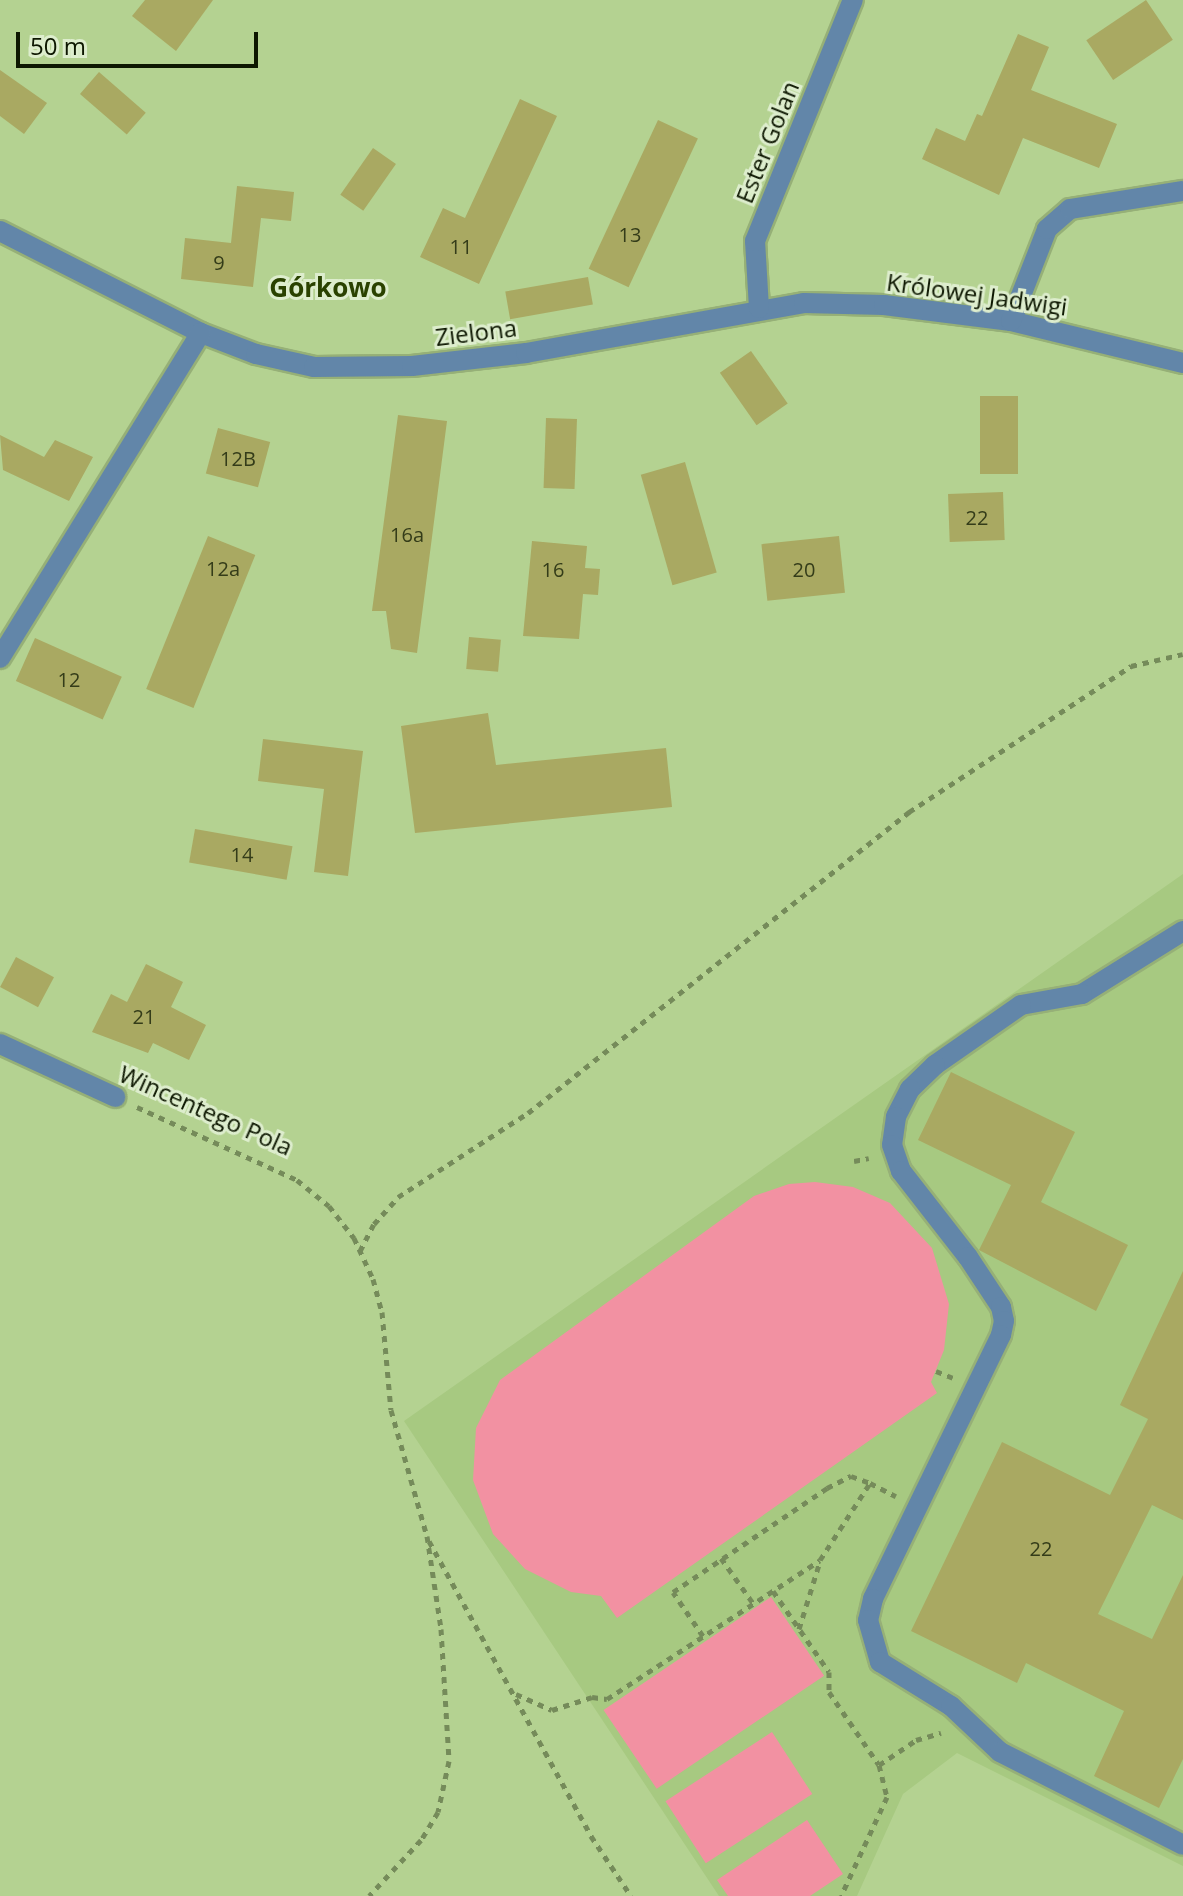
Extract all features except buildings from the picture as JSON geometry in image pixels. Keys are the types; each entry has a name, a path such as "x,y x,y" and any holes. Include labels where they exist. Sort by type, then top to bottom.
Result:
{"street":[{"name":"Ester Golan","path":"759,308 755,241 853,0"},
{"path":"1011,321 1047,229 1070,209 1183,191"},
{"name":"Zielona","path":"0,231 201,333 256,354 314,367 412,366 526,353 759,308"},
{"name":"Królowej Jadwigi","path":"759,308 804,303 884,305 1011,321 1183,363"},
{"path":"0,658 201,333"},
{"path":"1183,931 1082,994 1021,1005 935,1065 910,1089 896,1117 892,1145 901,1171 968,1257 1001,1307 1004,1321 995,1349 873,1599 869,1633 880,1662 973,1726 1000,1752 1183,1845"},
{"name":"Wincentego Pola","path":"0,1044 115,1097"}],"path":[{"path":"360,1251 398,1197 528,1113 909,812 1131,666 1183,654"},
{"name":"Wincentego Pola","path":"115,1097 297,1180 329,1206 360,1251 382,1312 391,1410 427,1536"},
{"path":"703,1636 673,1592 851,1476 895,1495"},
{"path":"799,1629 820,1560 870,1483"},
{"path":"427,1536 591,1836 631,1896"},
{"path":"369,1896 421,1840 446,1789 449,1761 441,1629 427,1536"},
{"path":"721,1558 753,1604"},
{"path":"516,1694 552,1710 592,1697 607,1699 820,1560"},
{"path":"773,1591 829,1672 829,1692 879,1765 887,1797 841,1896"},
{"path":"879,1765 916,1740 973,1726"}],"shaded area":[{"path":"1183,874 1183,1866 957,1753 903,1794 857,1896 719,1896 404,1421"},
{"path":"815,1182 853,1187 890,1203 932,1248 949,1304 944,1350 931,1382 937,1393 617,1618 601,1596 571,1592 525,1569 493,1534 473,1480 476,1428 500,1380 754,1196 789,1184"},
{"path":"771,1597 824,1676 657,1789 604,1710"},
{"path":"772,1732 812,1794 706,1863 665,1801"},
{"path":"807,1820 843,1874 810,1896 728,1896 717,1880"}],"district":[{"name":"Górkowo","path":"328,288"}]}
